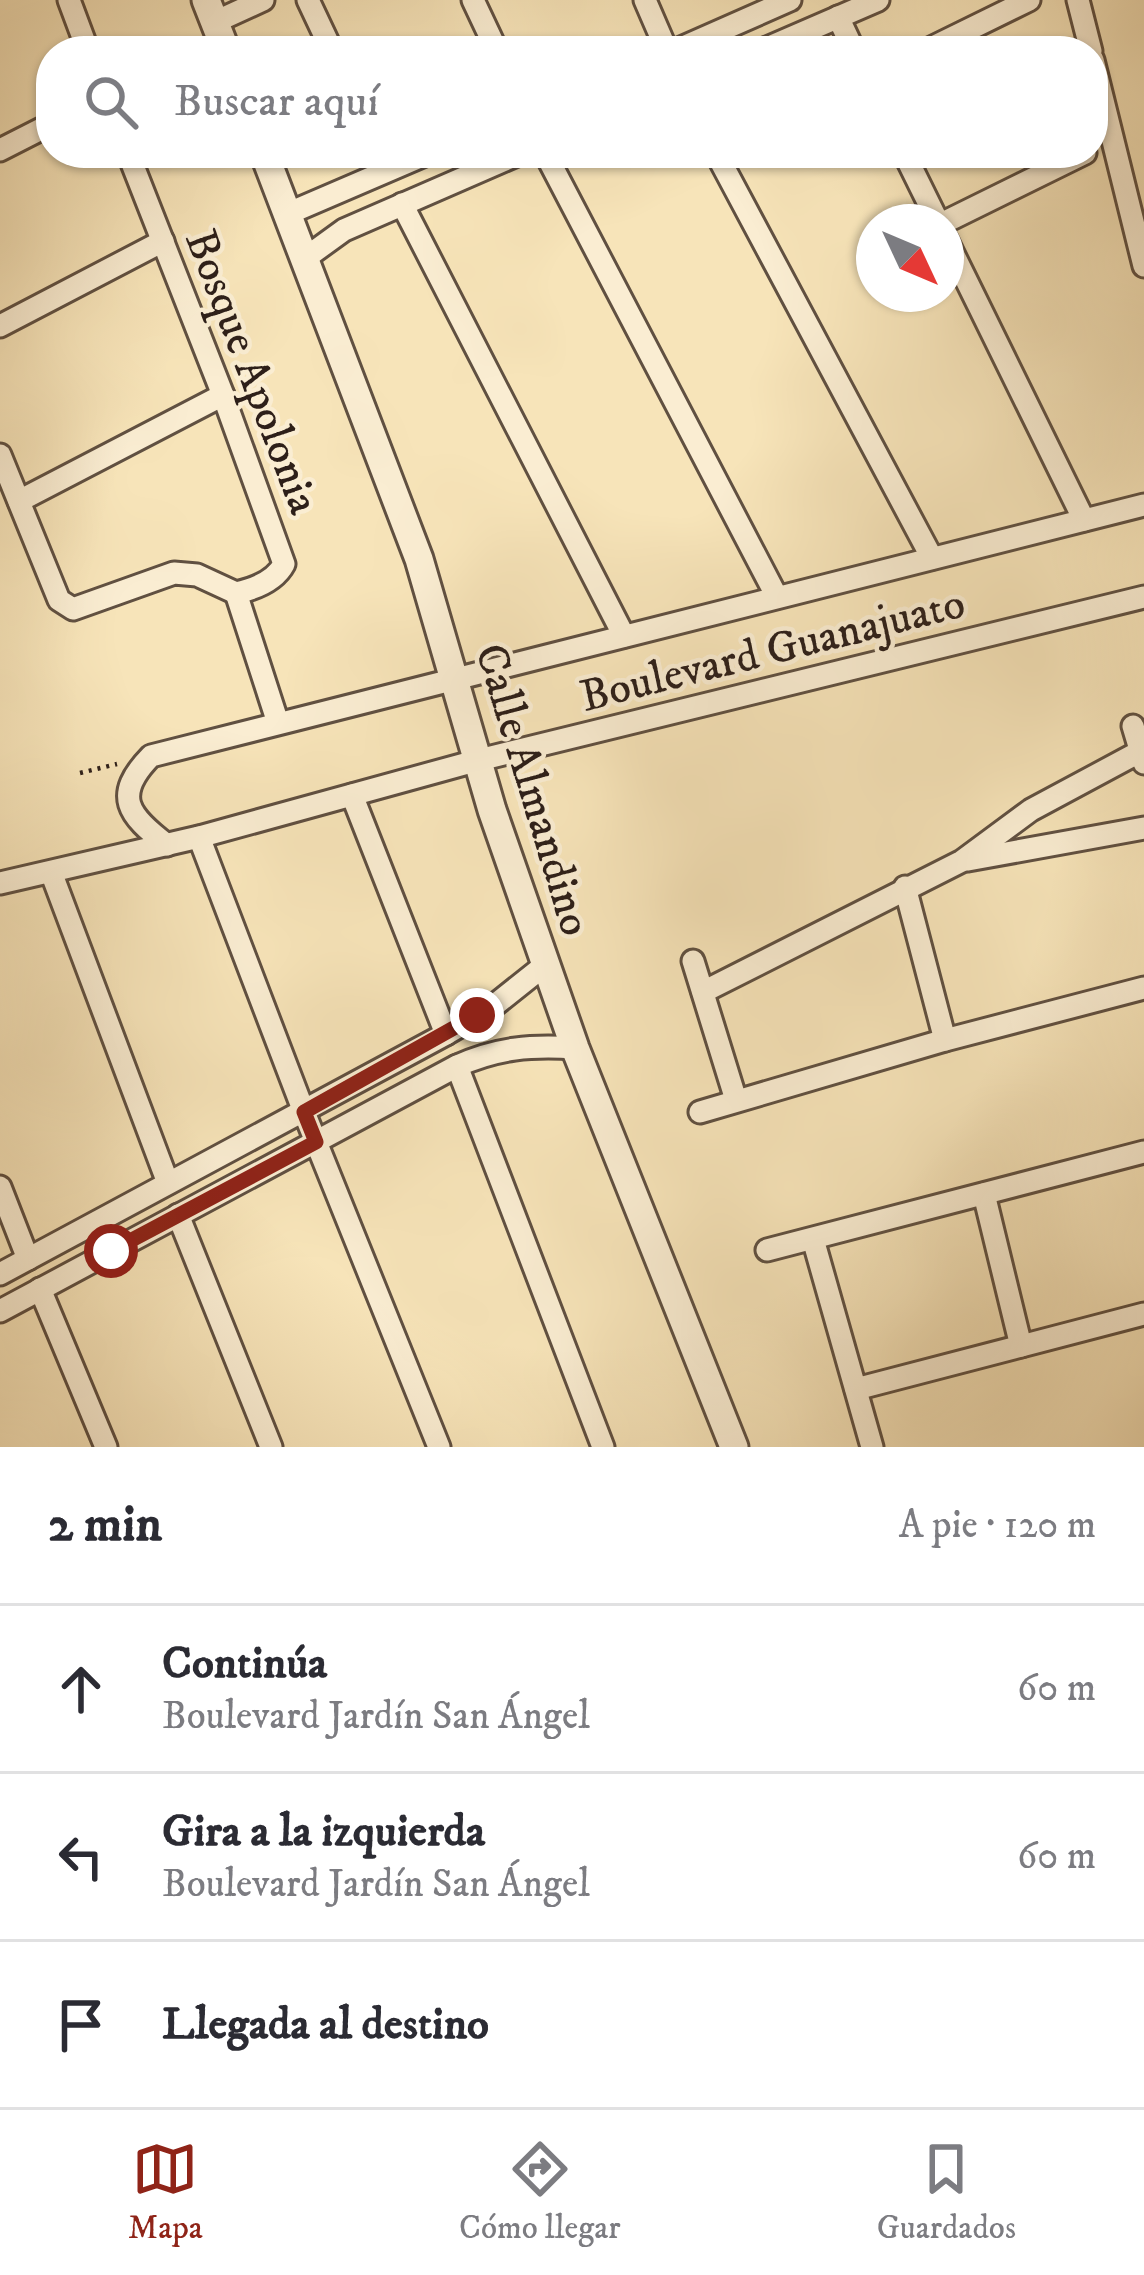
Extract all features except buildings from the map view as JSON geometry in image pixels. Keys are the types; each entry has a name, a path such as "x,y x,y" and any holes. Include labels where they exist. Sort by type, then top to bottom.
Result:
{"street":[{"path":"69,0 82,36"},
{"path":"210,11 262,0"},
{"path":"308,0 325,36"},
{"path":"472,0 490,36"},
{"path":"646,0 663,36"},
{"path":"705,36 790,0"},
{"path":"794,36 878,0"},
{"path":"956,36 1030,0"},
{"path":"1078,0 1087,36"},
{"path":"838,17 847,36"},
{"path":"0,150 36,132"},
{"name":"Bosque Apolonia","path":"134,168 284,564 280,573 236,593"},
{"name":"Calle Almandino","path":"270,168 419,560 478,760 575,1048 734,1447"},
{"path":"287,214 372,168"},
{"path":"304,259 344,230 486,168"},
{"path":"552,168 777,597"},
{"path":"724,168 932,558"},
{"path":"912,168 932,204"},
{"path":"964,211 1054,168"},
{"path":"1105,168 1144,266"},
{"path":"402,204 623,636"},
{"path":"0,326 163,241"},
{"path":"964,276 1084,520"},
{"path":"19,501 223,395"},
{"path":"0,455 59,600 67,608 174,573 197,575 236,593 278,724"},
{"name":"Boulevard Guanajuato","path":"167,844 135,818 128,806 133,777 151,756 1144,506"},
{"name":"Boulevard Guanajuato","path":"0,883 199,837 478,760 1144,597"},
{"path":"703,992 962,861 1031,810 1142,758 1133,726"},
{"path":"352,795 446,1034"},
{"path":"962,861 1144,828"},
{"path":"199,837 439,1447"},
{"path":"51,872 168,1183"},
{"path":"905,887 945,1040"},
{"path":"693,961 736,1100"},
{"path":"0,1274 446,1034 545,965"},
{"path":"700,1112 1144,988"},
{"path":"477,1015 490,1052"},
{"path":"0,1311 457,1066 490,1052 542,1045 575,1048"},
{"path":"457,1066 603,1447"},
{"path":"767,1250 1144,1152"},
{"path":"0,1186 28,1259"},
{"path":"983,1194 1022,1346"},
{"path":"178,1215 272,1447"},
{"path":"99,1221 111,1251"},
{"path":"813,1238 872,1447"},
{"path":"40,1289 106,1447"},
{"path":"856,1389 1144,1314"}],"route":[{"path":"111,1251 316,1142 304,1112 477,1015"}]}
